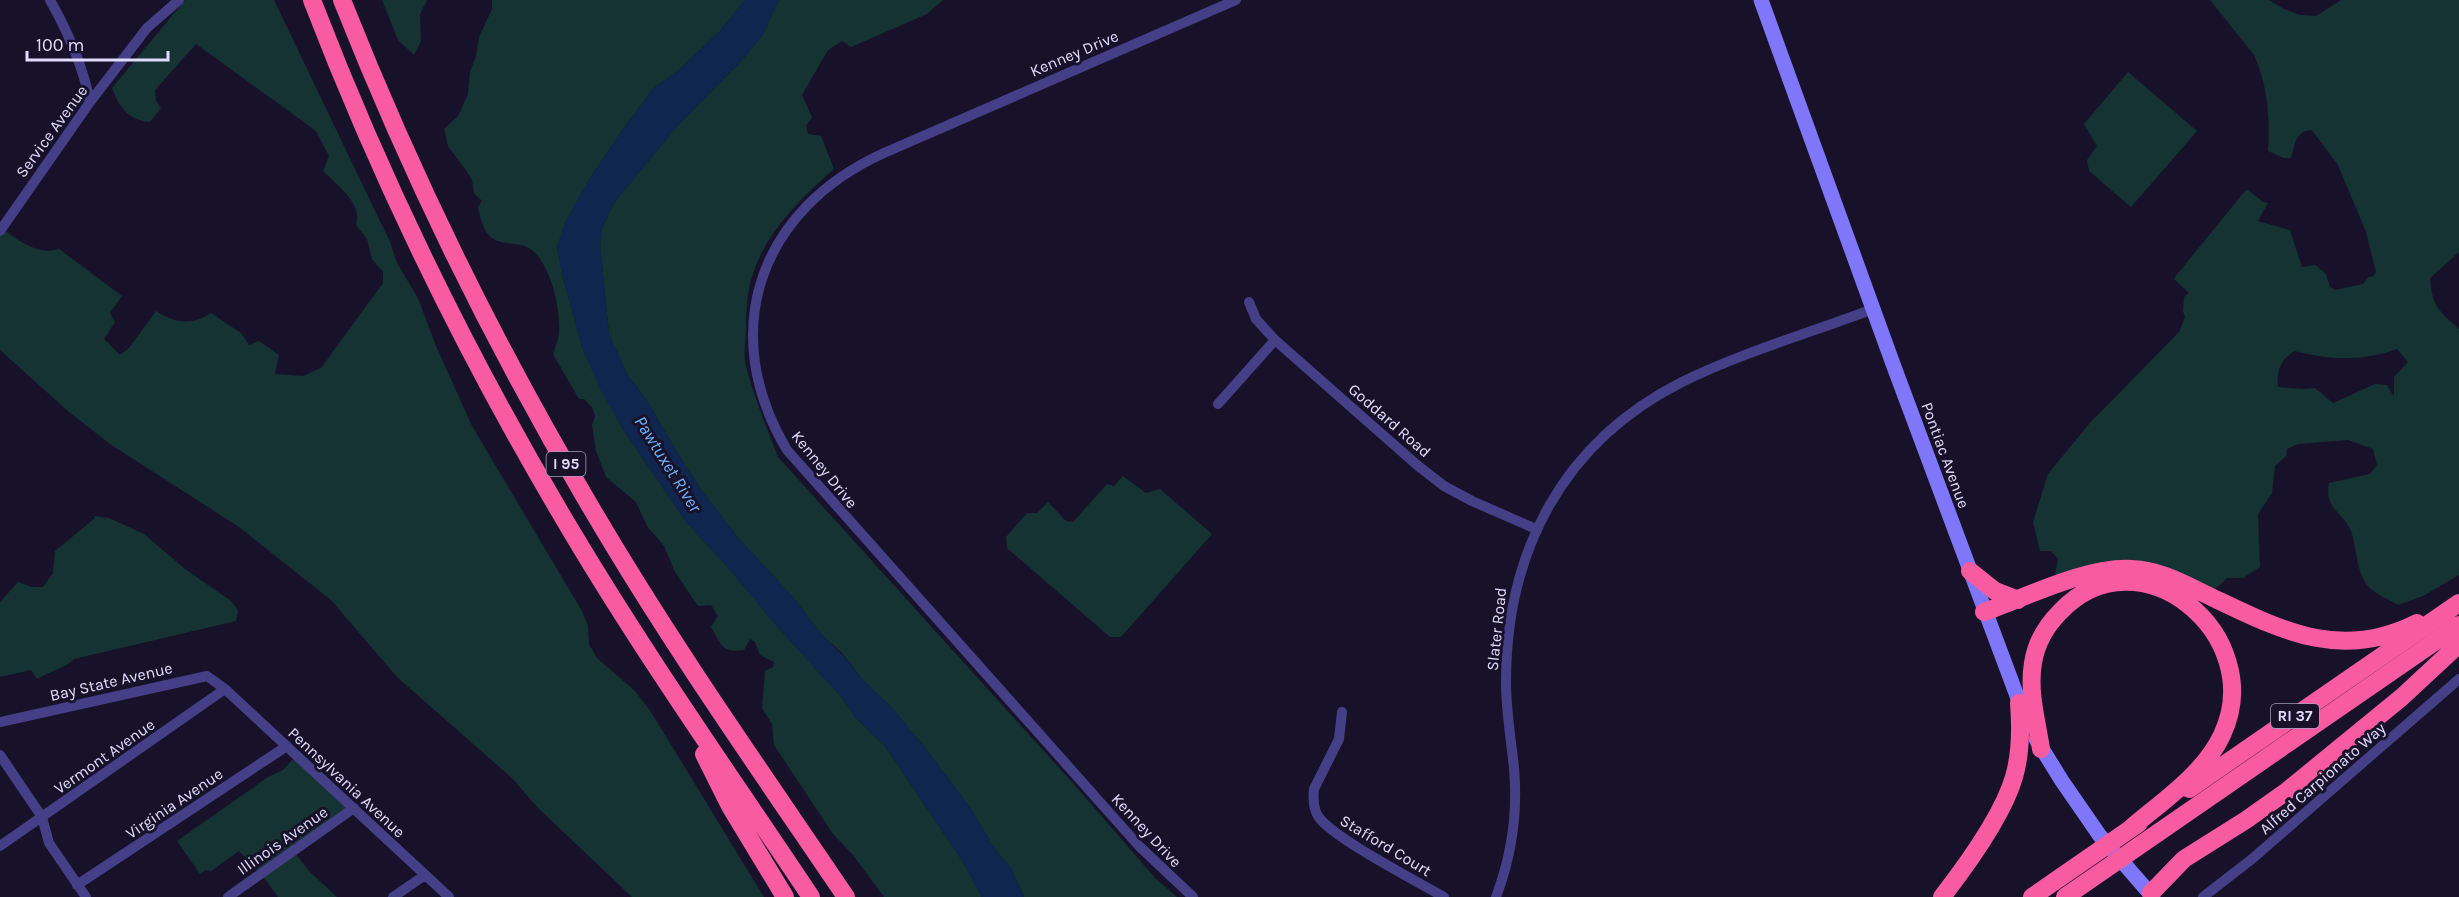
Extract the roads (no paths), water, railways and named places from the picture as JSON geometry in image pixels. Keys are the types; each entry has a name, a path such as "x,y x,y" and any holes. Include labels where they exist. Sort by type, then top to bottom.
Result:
{"highway":[{"name":"I 95","path":"312,0 381,166 472,355 573,535 811,897"},
{"name":"I 95","path":"342,0 394,125 432,208 477,302 542,423 648,602 847,897"},
{"path":"1984,612 2096,572 2124,568 2144,570 2178,581 2284,631 2317,639 2342,641 2381,636 2399,631 2459,603"},
{"path":"1970,571 1995,591 2018,600"},
{"path":"2042,749 2032,688 2032,665 2043,635 2055,617 2071,602 2100,587 2133,583 2154,586 2174,594 2198,612 2219,638 2227,659 2231,693 2226,726 2218,743 2204,761 2130,830"},
{"name":"RI 37","path":"2065,897 2130,830 2459,603"},
{"name":"RI 37","path":"2032,897 2145,841 2459,625"},
{"path":"2155,896 2174,867 2189,854 2246,820 2288,791 2402,697 2459,644"},
{"path":"1942,897 1982,838 2009,791 2020,749 2019,703"},
{"path":"686,710 722,791 785,897"}],"main road":[{"name":"Pontiac Avenue","path":"1761,0 2019,703 2042,749 2100,836 2155,896"}],"street":[{"path":"50,0 63,22 77,56 87,84 90,102"},
{"name":"Service Avenue","path":"0,231 90,102 147,28 178,0"},
{"name":"Kenney Drive","path":"1193,897 1139,846 787,450 776,431 760,392 753,346 753,322 762,278 783,236 796,216 812,199 840,177 884,153 1236,0"},
{"name":"Goddard Road","path":"1249,302 1256,320 1275,340 1444,486 1536,529"},
{"name":"Slater Road","path":"1496,897 1512,848 1514,819 1514,769 1506,708 1508,633 1517,582 1536,529 1562,486 1587,454 1614,428 1663,392 1710,370 1873,309"},
{"path":"1218,404 1275,340"},
{"name":"Bay State Avenue","path":"0,722 200,677 210,677 225,689"},
{"name":"Alfred Carpionato Way","path":"2203,897 2252,859 2459,679"},
{"name":"Pennsylvania Avenue","path":"225,689 449,897"},
{"name":"Vermont Avenue","path":"0,846 225,689"},
{"name":"Stafford Court","path":"1342,712 1339,739 1314,789 1313,797 1317,815 1333,831 1444,897"},
{"name":"Virginia Avenue","path":"77,885 287,747"},
{"path":"0,755 42,817 49,843 86,897"},
{"name":"Illinois Avenue","path":"228,897 354,808"},
{"path":"393,897 425,875"}],"water":[{"name":"Pawtuxet River","path":"745,0 779,0 762,36 742,60 678,125 614,203 602,228 600,245 609,334 627,374 646,399 705,495 740,540 793,597 821,634 892,708 926,749 971,809 994,848 1011,868 1024,897 982,897 963,862 885,746 856,718 842,698 687,523 622,428 601,391 583,350 557,247 566,221 590,178 653,89 681,68 720,31"}]}
